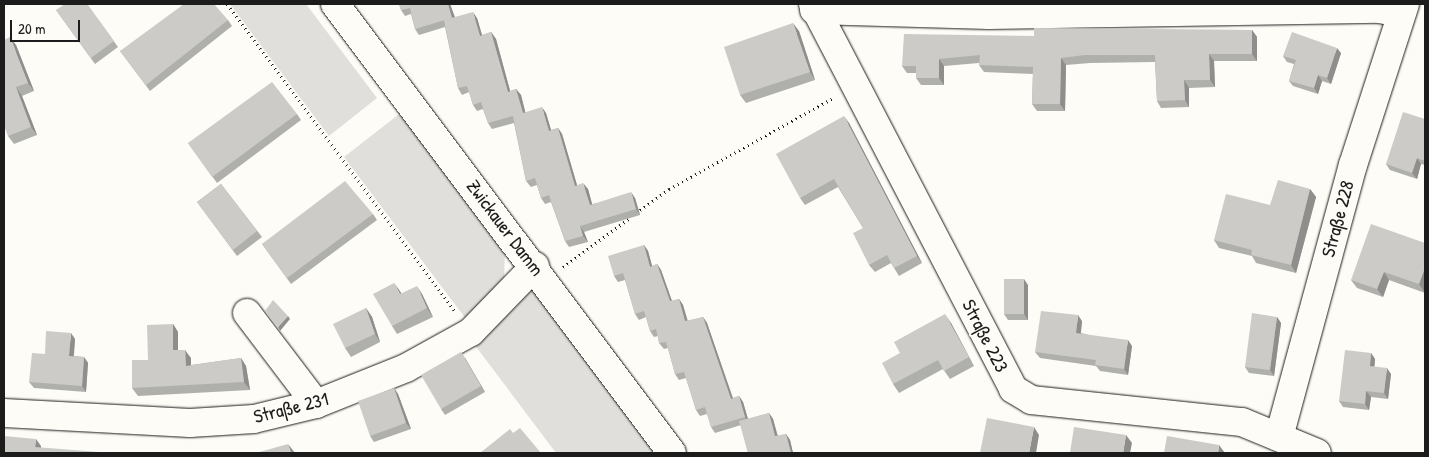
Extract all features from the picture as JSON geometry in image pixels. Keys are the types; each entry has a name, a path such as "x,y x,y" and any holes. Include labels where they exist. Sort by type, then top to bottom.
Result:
{"street":[{"name":"Zwickauer Damm","path":"335,4 547,267 672,453"},
{"path":"814,7 989,15 1403,8"},
{"name":"Straße 223","path":"814,7 1013,388 1031,400 1242,422 1317,453"},
{"name":"Straße 228","path":"1279,437 1352,165 1403,8"},
{"name":"Straße 231","path":"4,414 190,423 254,419 316,404 406,368 471,332 547,267"},
{"path":"247,313 316,404"}],"path":[{"path":"227,4 471,332"},
{"path":"547,267 669,189 855,86"}],"shaded area":[{"path":"230,4 306,4 377,98 329,136"},
{"path":"407,108 505,248 504,280 466,319 344,157"},
{"path":"533,277 662,453 556,453 471,340"}],"building":[{"path":"65,4 87,4 114,41 91,58 56,10"},
{"path":"184,4 214,4 228,20 146,85 120,51"},
{"path":"399,4 448,4 452,18 415,29 410,8 401,10"},
{"path":"473,12 480,36 491,32 508,92 516,89 523,113 542,107 549,131 558,128 575,186 583,183 590,205 631,192 636,209 580,226 583,236 565,241 549,195 541,198 535,178 526,181 513,116 488,123 481,102 473,105 467,86 458,88 444,20"},
{"path":"793,23 810,72 740,95 724,47"},
{"path":"1034,28 1252,30 1252,54 1209,54 1210,80 1184,80 1185,100 1157,101 1155,55 1085,55 1061,58 1060,104 1032,104 1033,67 979,65 980,55 939,59 939,78 916,78 916,66 902,66 904,34 1034,36"},
{"path":"1292,32 1337,48 1327,78 1318,75 1314,88 1289,81 1296,60 1283,56"},
{"path":"10,37 28,83 16,87 31,127 8,136 4,126 4,40"},
{"path":"272,82 297,114 212,177 188,143"},
{"path":"1403,112 1425,119 1425,161 1417,158 1412,173 1386,164"},
{"path":"844,116 917,256 894,268 887,255 869,265 853,233 863,228 834,179 800,198 776,154"},
{"path":"1278,180 1310,189 1291,265 1251,255 1252,250 1214,240 1226,194 1270,205"},
{"path":"345,181 373,214 287,278 262,244"},
{"path":"221,184 257,231 233,250 197,202"},
{"path":"1371,224 1425,243 1425,268 1419,284 1384,272 1377,289 1351,280"},
{"path":"644,245 650,267 657,264 670,301 679,299 685,321 703,317 731,399 739,396 745,417 711,427 705,407 696,410 684,372 675,374 666,342 659,343 656,329 650,331 644,311 635,314 623,273 614,276 608,256"},
{"path":"1004,279 1024,279 1024,314 1004,314"},
{"path":"394,283 400,294 417,286 427,308 392,326 373,294"},
{"path":"273,300 288,316 278,327 265,311"},
{"path":"366,308 375,334 345,348 333,324"},
{"path":"1041,311 1078,315 1076,333 1128,340 1124,369 1095,365 1096,360 1035,352"},
{"path":"1252,313 1277,317 1270,370 1245,367"},
{"path":"945,314 969,357 944,371 938,360 893,384 882,363 900,353 894,342"},
{"path":"173,324 173,350 185,350 186,366 241,358 244,382 132,388 132,360 148,360 147,325"},
{"path":"46,331 71,333 69,356 84,357 82,386 29,382 32,353 45,354"},
{"path":"1345,350 1371,353 1370,366 1387,368 1384,393 1366,391 1365,404 1339,401"},
{"path":"461,352 481,386 441,409 421,375"},
{"path":"394,388 406,423 370,436 358,401"},
{"path":"769,413 775,436 786,434 791,453 748,453 739,421"},
{"path":"987,418 1034,427 1029,453 980,453"},
{"path":"1074,427 1126,435 1123,453 1070,453"},
{"path":"520,428 541,453 480,453 510,429 513,433"},
{"path":"4,436 36,439 35,447 99,453 4,453"},
{"path":"1167,436 1219,445 1218,453 1164,453"},
{"path":"288,444 291,453 256,453"}]}
